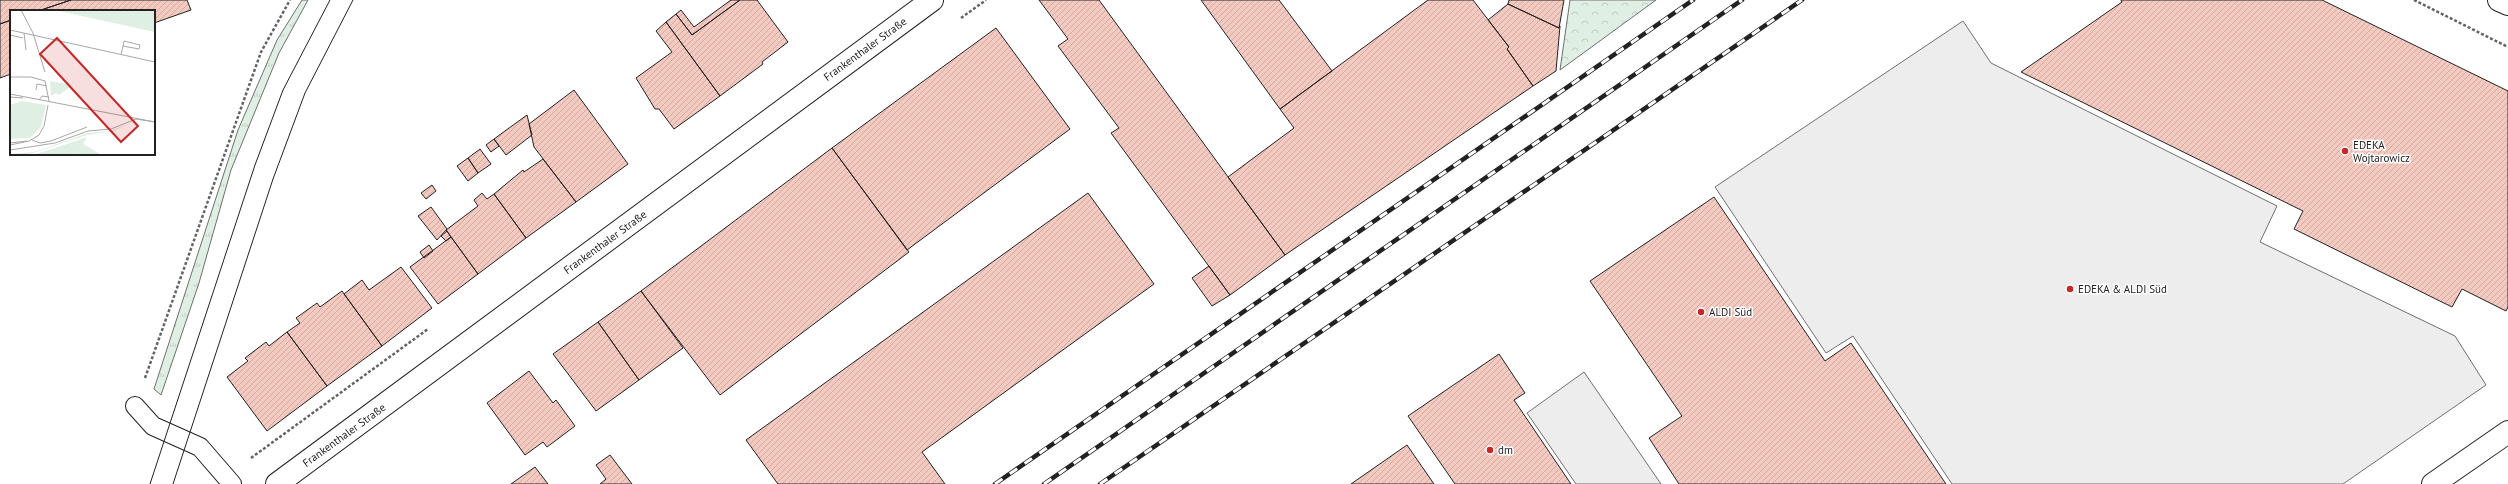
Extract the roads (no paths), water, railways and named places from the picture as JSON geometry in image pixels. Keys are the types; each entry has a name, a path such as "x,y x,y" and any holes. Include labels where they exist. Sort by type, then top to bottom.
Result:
{"street":[{"name":"Frankenthaler Straße","path":"277,484 932,0"},
{"path":"2499,0 2508,4"},
{"path":"2433,484 2508,432"}],"lane":[{"path":"135,406 153,426 200,447 232,484"}],"tram line":[{"path":"150,484 255,165 283,90 330,0"},
{"path":"173,484 273,179 305,93 353,0"}],"railway":[{"path":"995,484 1693,0"},
{"path":"1044,484 1742,0"},
{"path":"1100,484 1802,0"}],"place":[{"name":"EDEKA Wojtarowicz","path":"2345,151"},
{"name":"EDEKA & ALDI Süd","path":"2070,289"},
{"name":"ALDI Süd","path":"1701,312"},
{"name":"dm","path":"1490,450"}]}
